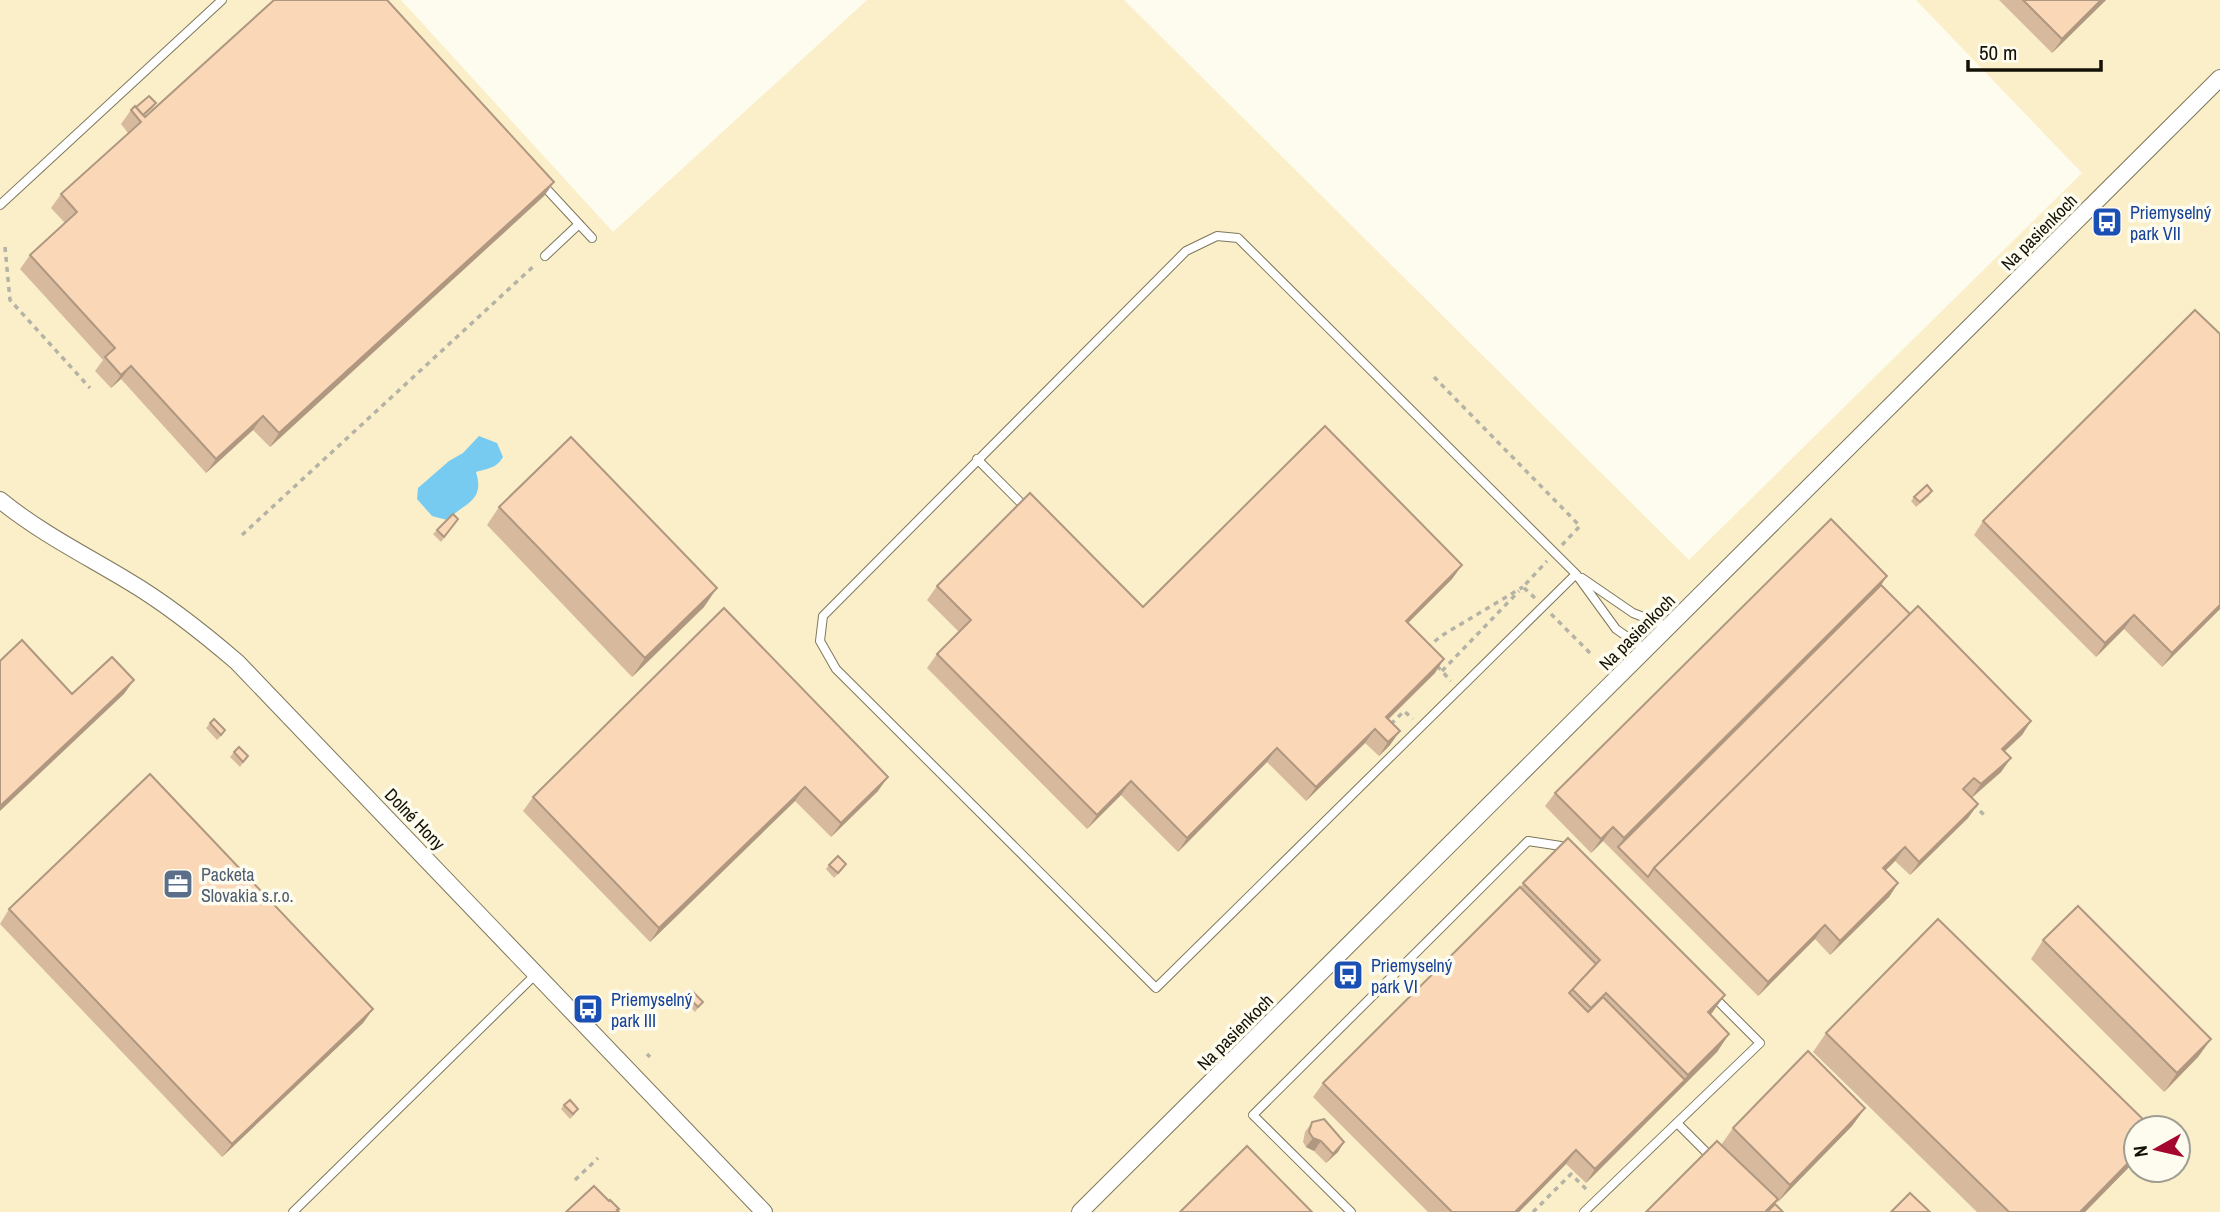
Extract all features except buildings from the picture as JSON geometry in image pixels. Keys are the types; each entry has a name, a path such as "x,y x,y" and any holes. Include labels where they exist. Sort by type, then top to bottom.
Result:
{"street":[{"name":"Na pasienkoch","path":"1080,1212 2220,78"},
{"name":"Dolné Hony","path":"0,500 19,515 130,582 192,624 237,662 764,1212"}],"lane":[{"path":"0,205 222,0"},
{"path":"533,173 592,239"},
{"path":"545,256 579,224"},
{"path":"1576,574 1156,988 836,669 820,641 823,616 1186,251 1217,236 1238,238 1576,574 1616,629 1646,650"},
{"path":"977,459 1035,517"},
{"path":"1576,574 1633,613 1669,627"},
{"path":"1351,1212 1253,1115 1528,841 1561,846 1576,860"},
{"path":"293,1212 537,974"},
{"path":"1584,1212 1760,1043 1711,994"},
{"path":"1677,1123 1722,1167"}],"path":[{"path":"5,247 10,300 90,388"},
{"path":"242,535 545,256"},
{"path":"1422,651 1441,636 1523,587 1442,671"},
{"path":"1432,661 1452,682"},
{"path":"1389,726 1404,711 1413,720"},
{"path":"1972,802 1984,815"},
{"path":"575,1180 598,1158"},
{"path":"1533,1212 1571,1174 1597,1199"}],"shaded area":[{"path":"0,0 401,0 613,232 867,0 1124,0 1689,560 2082,173 1916,0 2220,0 2220,1212 0,1212"}],"water":[{"path":"479,436 497,443 503,457 495,466 476,472 478,489 467,505 447,520 432,516 417,499 418,488 449,461 463,453"}],"place":[{"name":"Priemyselný park VII","path":"2107,222"},
{"name":"Packeta Slovakia s.r.o.","path":"178,884"},
{"name":"Priemyselný park VI","path":"1348,975"},
{"name":"Priemyselný park III","path":"588,1009"}]}
